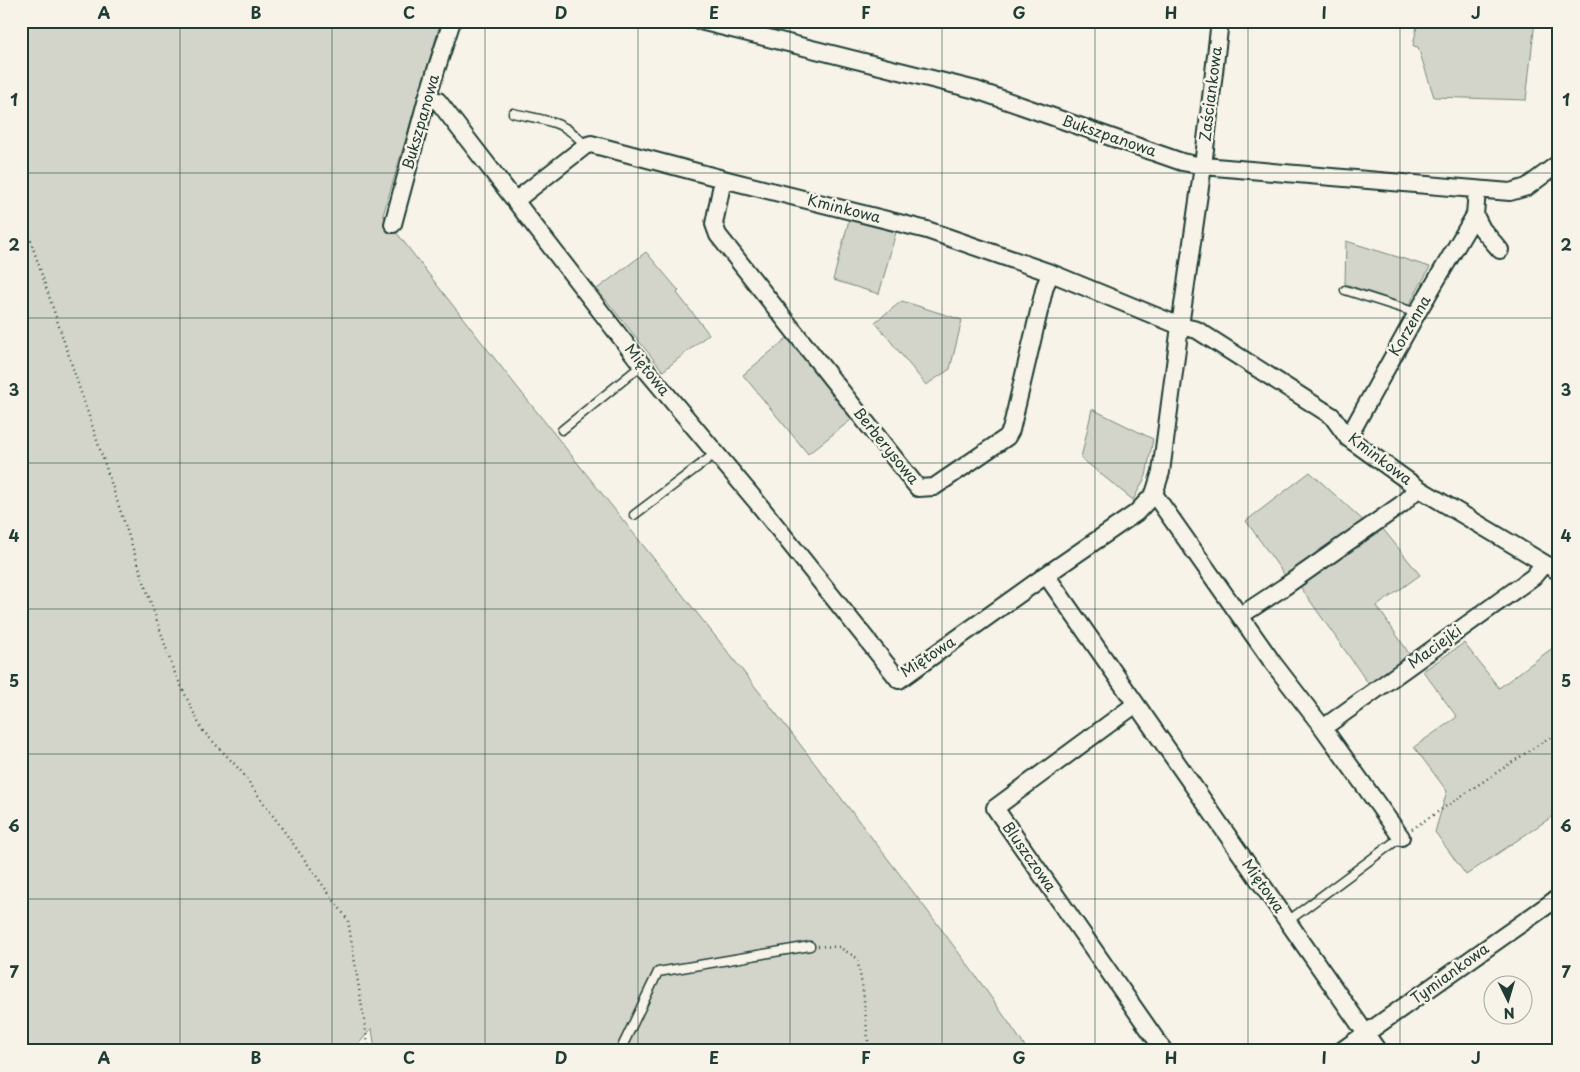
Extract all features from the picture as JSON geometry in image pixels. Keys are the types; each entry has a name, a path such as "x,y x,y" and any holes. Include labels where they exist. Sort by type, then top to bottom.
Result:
{"street":[{"name":"Bukszpanowa","path":"393,224 427,98 452,21"},
{"name":"Bukszpanowa","path":"700,21 976,90 1182,162 1203,166 1510,192 1527,187 1559,163"},
{"name":"Zaściankowa","path":"1203,166 1220,21"},
{"name":"Miętowa","path":"427,98 438,101 642,365 716,453 899,680 1046,575 1378,1051"},
{"name":"Kminkowa","path":"585,146 591,144 927,230 1051,273 1180,326 1197,330 1332,416 1348,438 1418,488 1559,572"},
{"path":"515,201 585,146"},
{"path":"1046,575 1136,513 1154,494 1161,472 1203,166"},
{"name":"Berberysowa","path":"722,179 714,224 718,234 918,488 934,487 1007,437 1011,430 1046,286 1051,273"},
{"path":"1477,190 1475,215 1482,229 1500,250"},
{"name":"Korzenna","path":"1348,438 1417,312 1475,215"},
{"path":"1240,616 1402,504 1418,488"},
{"path":"1154,494 1273,663 1323,728 1401,837"},
{"name":"Maciejki","path":"1323,728 1533,577 1544,564"},
{"name":"Bluszczowa","path":"1136,704 995,808 1164,1051"},
{"name":"Tymiankowa","path":"1341,1051 1559,896"}],"lane":[{"path":"513,113 561,125 577,135 585,146"},
{"path":"1345,290 1417,312"},
{"path":"562,430 642,365"},
{"path":"634,515 716,453"},
{"path":"1288,921 1401,837"},
{"path":"620,1051 658,972 810,946"}],"path":[{"path":"21,212 173,669 202,730 240,770 348,920 369,1051"},
{"path":"1401,837 1559,731"},
{"path":"810,946 840,947 857,958 863,990 869,1051"}],"shaded area":[{"path":"21,21 441,21 383,215 500,366 797,740 943,932 1028,1051 375,1051 372,1028 355,1048 356,1051 21,1051"},
{"path":"1418,21 1535,21 1526,100 1434,97 1418,47 1413,46"},
{"path":"849,220 896,232 879,294 833,280"},
{"path":"1346,241 1430,267 1409,305 1345,284"},
{"path":"646,252 679,291 677,293 709,334 663,371 597,289"},
{"path":"902,301 962,320 950,369 926,385 875,322"},
{"path":"787,338 852,419 808,454 743,375"},
{"path":"1092,409 1153,439 1146,476 1133,500 1081,458"},
{"path":"1310,472 1367,524 1286,577 1246,521"},
{"path":"1383,529 1420,575 1377,606 1410,655 1370,686 1299,585"},
{"path":"1464,643 1499,688 1551,649 1559,657 1559,812 1466,875 1435,832 1447,791 1414,747 1457,717 1423,671"}]}
